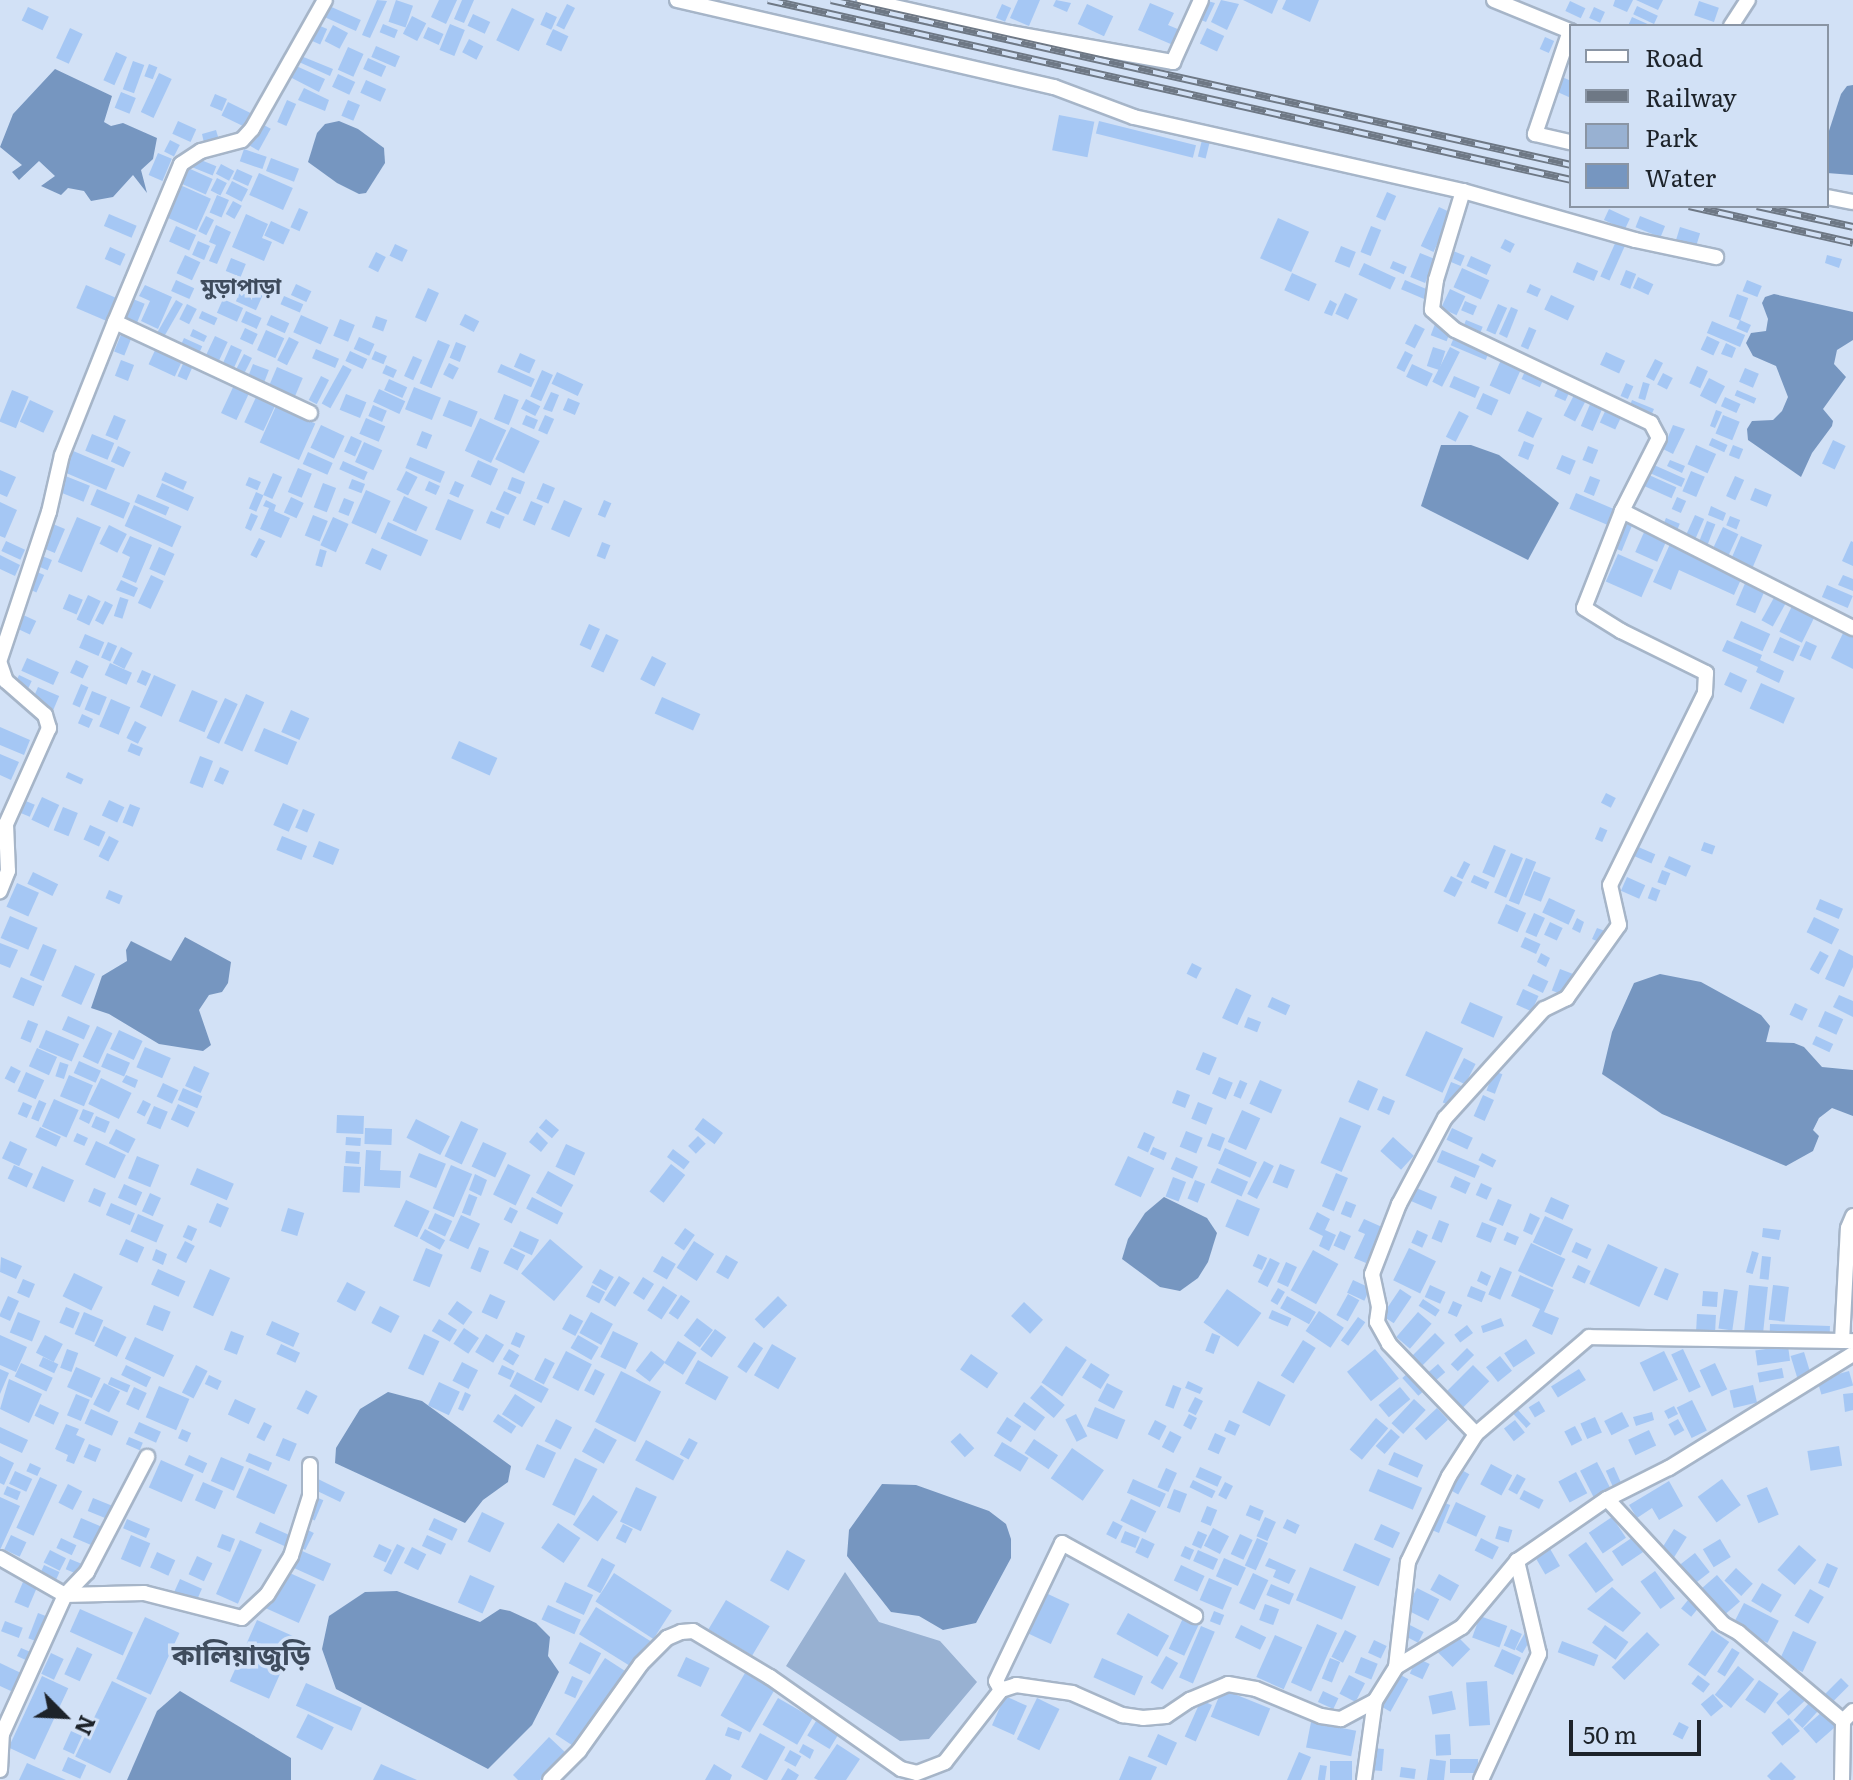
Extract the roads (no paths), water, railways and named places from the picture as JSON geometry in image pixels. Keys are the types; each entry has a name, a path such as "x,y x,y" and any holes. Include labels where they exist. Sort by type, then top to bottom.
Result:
{"street":[{"path":"0,891 8,871 6,824 49,728 45,715 6,681 0,661 49,512 62,455 181,164 201,151 242,140 252,129 325,0"},
{"path":"677,0 1054,87 1134,117 1463,191 1635,240 1716,257"},
{"path":"864,0 1010,33 1173,62 1201,0"},
{"path":"1494,0 1569,31"},
{"path":"1732,24 1748,0"},
{"path":"1569,34 1535,134 1569,142"},
{"path":"1463,191 1436,280 1432,310 1455,330 1651,423 1659,438 1622,511 1584,608 1621,631 1706,673 1705,693 1610,885 1619,925 1567,998 1544,1009 1445,1118 1399,1204 1372,1274 1379,1307 1377,1322 1389,1344 1476,1434"},
{"path":"1829,197 1853,202"},
{"path":"115,322 310,413"},
{"path":"1622,511 1853,628"},
{"path":"1364,1780 1375,1701 1396,1667 1408,1562 1449,1476 1476,1434 1589,1337 1848,1341 1848,1228 1853,1216"},
{"path":"1396,1667 1462,1627 1517,1561 1607,1499 1669,1468 1853,1354"},
{"path":"0,1770 2,1734 65,1595 87,1572 147,1457"},
{"path":"0,1558 65,1595 144,1593 242,1618 267,1595 291,1556 310,1496 310,1465"},
{"path":"1607,1499 1723,1624 1848,1716 1842,1780"},
{"path":"1001,1690 996,1681 1062,1543 1195,1616"},
{"path":"1481,1780 1539,1654 1517,1561"},
{"path":"550,1780 579,1751 641,1664 667,1638 681,1632 693,1631 770,1677 901,1769 917,1773 945,1762 1001,1690 1030,1685 1072,1693 1122,1715 1143,1718 1166,1716 1190,1700 1228,1684 1256,1689 1321,1716 1341,1719 1375,1701"}],"water":[{"path":"55,69 112,96 104,122 111,126 123,123 157,138 153,159 141,170 147,193 133,175 113,197 91,201 84,191 68,188 61,195 41,186 55,176 39,161 19,180 12,172 22,165 0,147 13,114"},
{"path":"1853,85 1853,175 1829,173 1829,131 1841,94 1847,86"},
{"path":"339,121 358,129 384,148 385,163 366,193 359,194 337,183 308,162 317,133 325,124"},
{"path":"1774,294 1853,312 1853,340 1837,350 1834,364 1846,377 1823,409 1833,421 1832,426 1812,453 1801,477 1748,440 1747,429 1752,421 1773,420 1782,411 1788,397 1776,366 1753,356 1746,343 1751,333 1766,331 1768,319 1762,303 1765,297"},
{"path":"1441,445 1471,445 1499,455 1559,503 1528,560 1421,506"},
{"path":"185,937 231,962 228,983 222,992 209,995 199,1010 211,1045 203,1051 159,1044 109,1014 91,1008 102,976 127,961 126,950 131,941 171,961"},
{"path":"1660,974 1701,982 1761,1015 1770,1026 1766,1042 1794,1043 1804,1047 1822,1067 1853,1070 1853,1116 1832,1108 1819,1118 1813,1130 1819,1136 1813,1151 1786,1166 1662,1114 1602,1074 1612,1032 1634,983"},
{"path":"1164,1197 1207,1218 1217,1233 1208,1262 1198,1278 1180,1291 1160,1287 1122,1259 1128,1239 1145,1213"},
{"path":"388,1392 422,1401 511,1466 508,1482 483,1500 465,1523 335,1463 336,1448 360,1409"},
{"path":"882,1484 916,1485 989,1511 1006,1524 1011,1539 1011,1558 976,1623 943,1630 919,1616 891,1612 847,1556 849,1530"},
{"path":"397,1591 480,1622 500,1609 510,1611 536,1623 550,1637 548,1656 559,1672 532,1725 488,1769 336,1689 322,1649 329,1616 365,1592"},
{"path":"180,1691 291,1758 291,1780 127,1780 157,1711"}],"railway":[{"path":"768,0 1569,180"},
{"path":"831,0 1569,165"},
{"path":"1698,208 1853,243"},
{"path":"1766,208 1853,227"}],"district":[{"name":"মুড়াপাড়া","path":"241,285"},
{"name":"কালিয়াজুড়ি","path":"241,1653"}]}
